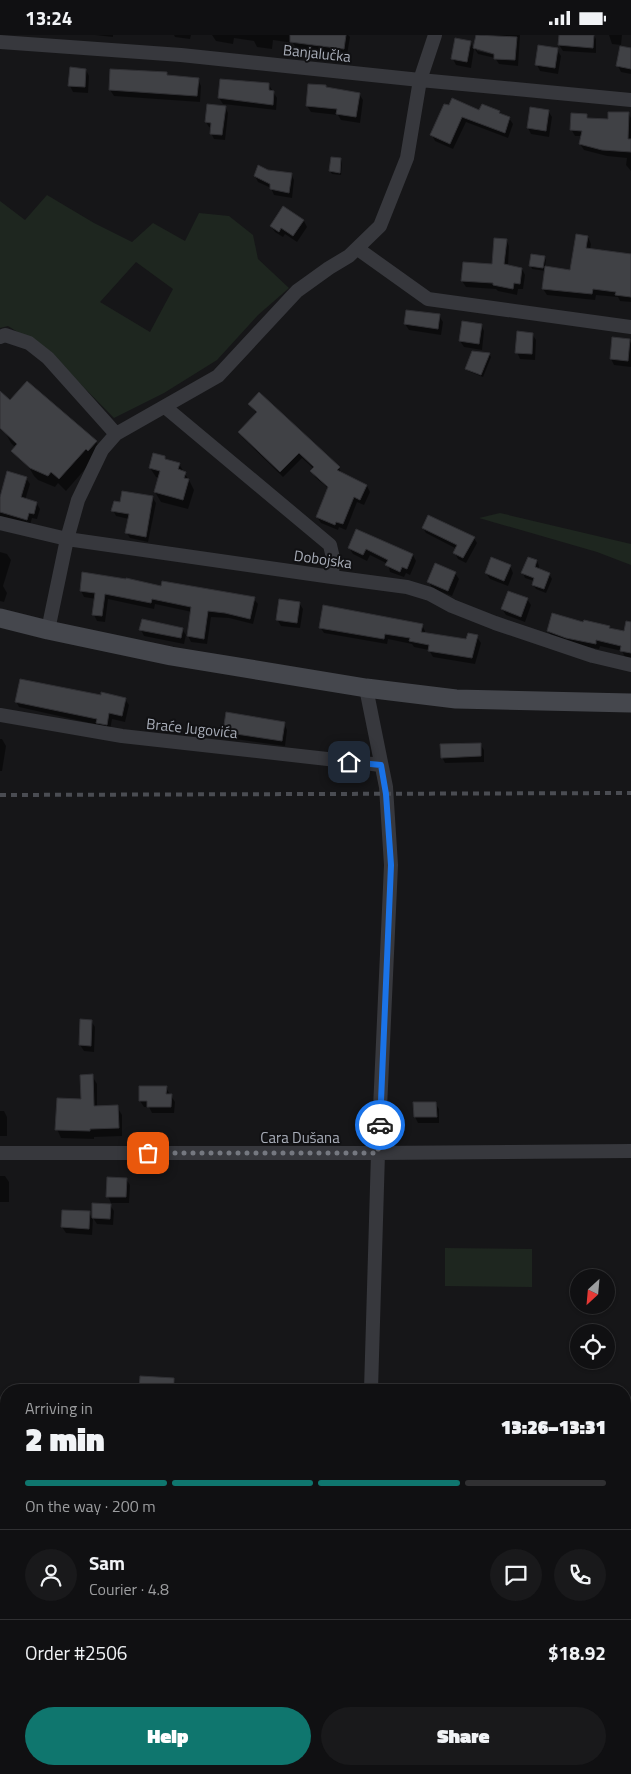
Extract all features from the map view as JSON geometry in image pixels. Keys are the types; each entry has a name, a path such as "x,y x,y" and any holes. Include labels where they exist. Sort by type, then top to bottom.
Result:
{"main road":[{"path":"0,618 171,656 366,688 456,699 631,703"}],"street":[{"path":"48,630 67,539 78,500 102,450 116,434 218,376 297,291 358,249 380,226 407,158 420,81 436,35"},
{"name":"Banjalučka","path":"0,42 181,55 420,81 631,99"},
{"path":"358,249 428,299 631,327"},
{"path":"0,337 5,335 29,343 48,358 116,434"},
{"path":"165,407 330,545 333,558 332,577"},
{"name":"Dobojska","path":"0,523 67,539 407,587 430,594 452,606 495,623 593,656 631,665"},
{"path":"366,688 386,794 391,865 378,1153 371,1384"},
{"name":"Braće Jugovića","path":"0,715 122,736 381,765"},
{"name":"Cara Dušana","path":"0,1153 631,1151"}],"shaded area":[{"path":"47,195 94,223 132,242 153,223 185,241 199,213 229,216 253,235 258,259 289,288 258,315 217,360 164,393 114,418 48,351 8,326 0,328 0,201 25,220","holes":["136,262 173,289 150,332 100,302"]},
{"path":"500,513 631,544 631,565 597,552 479,518"},
{"path":"445,1248 532,1249 532,1287 445,1286"}],"building":[{"path":"290,35 346,35 344,49 290,42"},
{"path":"476,35 517,37 515,60 494,59 494,54 473,48"},
{"path":"559,35 594,35 593,48 558,45"},
{"path":"455,38 471,41 467,62 451,59"},
{"path":"538,45 558,48 555,68 535,65"},
{"path":"620,46 631,48 631,69 616,66"},
{"path":"70,67 86,69 85,87 68,86"},
{"path":"110,69 167,72 167,75 199,78 197,96 109,90"},
{"path":"220,79 269,83 269,90 274,91 273,105 218,98"},
{"path":"308,84 326,85 326,87 360,93 356,117 336,114 337,109 306,106"},
{"path":"452,98 479,110 482,104 510,117 505,133 462,117 450,144 430,135 444,104 449,105"},
{"path":"207,104 226,106 222,135 210,134 211,123 205,122"},
{"path":"530,107 549,110 546,131 527,128"},
{"path":"608,112 629,112 628,139 631,139 631,152 602,150 579,144 582,131 570,130 571,113 587,114 587,118 608,119"},
{"path":"331,157 341,158 340,173 329,171"},
{"path":"258,165 268,170 292,173 289,193 270,189 270,184 254,176"},
{"path":"283,206 304,220 293,236 281,228 279,232 270,226"},
{"path":"576,234 588,236 586,248 631,254 631,297 615,295 616,292 593,289 592,294 542,289 545,266 570,270"},
{"path":"494,238 507,239 504,264 522,268 520,284 514,283 513,289 493,285 493,283 461,281 463,262 492,264"},
{"path":"531,254 545,256 543,268 529,266"},
{"path":"406,310 440,314 438,329 404,324"},
{"path":"462,321 482,324 479,344 459,341"},
{"path":"517,331 533,333 532,354 515,353"},
{"path":"612,337 630,339 628,361 610,359"},
{"path":"472,351 490,353 481,375 465,369"},
{"path":"27,381 97,441 88,451 86,449 59,479 51,472 48,476 30,468 11,451 17,444 0,428 0,391 10,400"},
{"path":"259,392 340,467 337,470 367,485 360,500 354,497 343,524 336,522 335,525 316,517 328,487 310,471 314,467 299,453 280,472 238,432 257,412 248,404"},
{"path":"153,453 180,463 178,469 186,472 184,478 189,479 183,500 154,492 160,471 149,468"},
{"path":"7,471 27,477 21,497 37,502 34,514 29,513 27,520 0,512 0,497"},
{"path":"122,491 153,496 146,537 125,533 129,514 111,511 114,501 120,502"},
{"path":"428,515 475,537 463,558 453,553 457,545 422,528"},
{"path":"356,529 413,554 407,569 402,567 400,572 385,565 388,560 366,549 363,555 348,548"},
{"path":"491,557 511,565 504,581 485,573"},
{"path":"528,557 537,560 535,567 550,573 544,589 532,585 534,578 521,573"},
{"path":"435,563 456,572 448,591 427,582"},
{"path":"82,572 126,578 161,586 162,581 255,597 250,619 208,611 204,639 187,636 191,607 152,599 151,603 105,594 102,616 92,615 95,593 80,591"},
{"path":"508,591 528,598 521,617 501,609"},
{"path":"279,599 300,602 297,623 276,620"},
{"path":"323,605 423,624 421,632 466,639 468,633 478,635 472,658 428,651 429,645 409,641 410,638 385,634 384,639 319,628"},
{"path":"552,613 624,631 626,621 631,622 631,653 620,651 621,646 596,640 596,644 566,638 547,631"},
{"path":"142,619 183,628 181,638 139,630"},
{"path":"20,679 126,698 122,716 109,713 107,725 96,723 97,719 15,702"},
{"path":"226,712 285,722 282,741 223,732"},
{"path":"481,743 481,756 441,758 440,744"},
{"path":"80,1019 92,1020 91,1046 79,1045"},
{"path":"93,1074 94,1106 118,1105 119,1128 90,1129 90,1131 55,1130 57,1098 81,1099 80,1075"},
{"path":"139,1086 167,1086 166,1094 172,1094 171,1107 147,1107 147,1101 139,1101"},
{"path":"413,1102 436,1102 437,1117 414,1117"},
{"path":"107,1177 127,1178 126,1197 106,1197"},
{"path":"92,1203 111,1204 110,1219 92,1218"},
{"path":"62,1210 90,1211 89,1229 61,1227"},
{"path":"140,1376 174,1378 174,1384 139,1384"}],"railway":[{"path":"0,795 631,793"}],"way so far":[{"path":"148,1153 378,1153 380,1125"}],"route":[{"path":"349,762 381,765 386,787 391,865 380,1125"}]}
